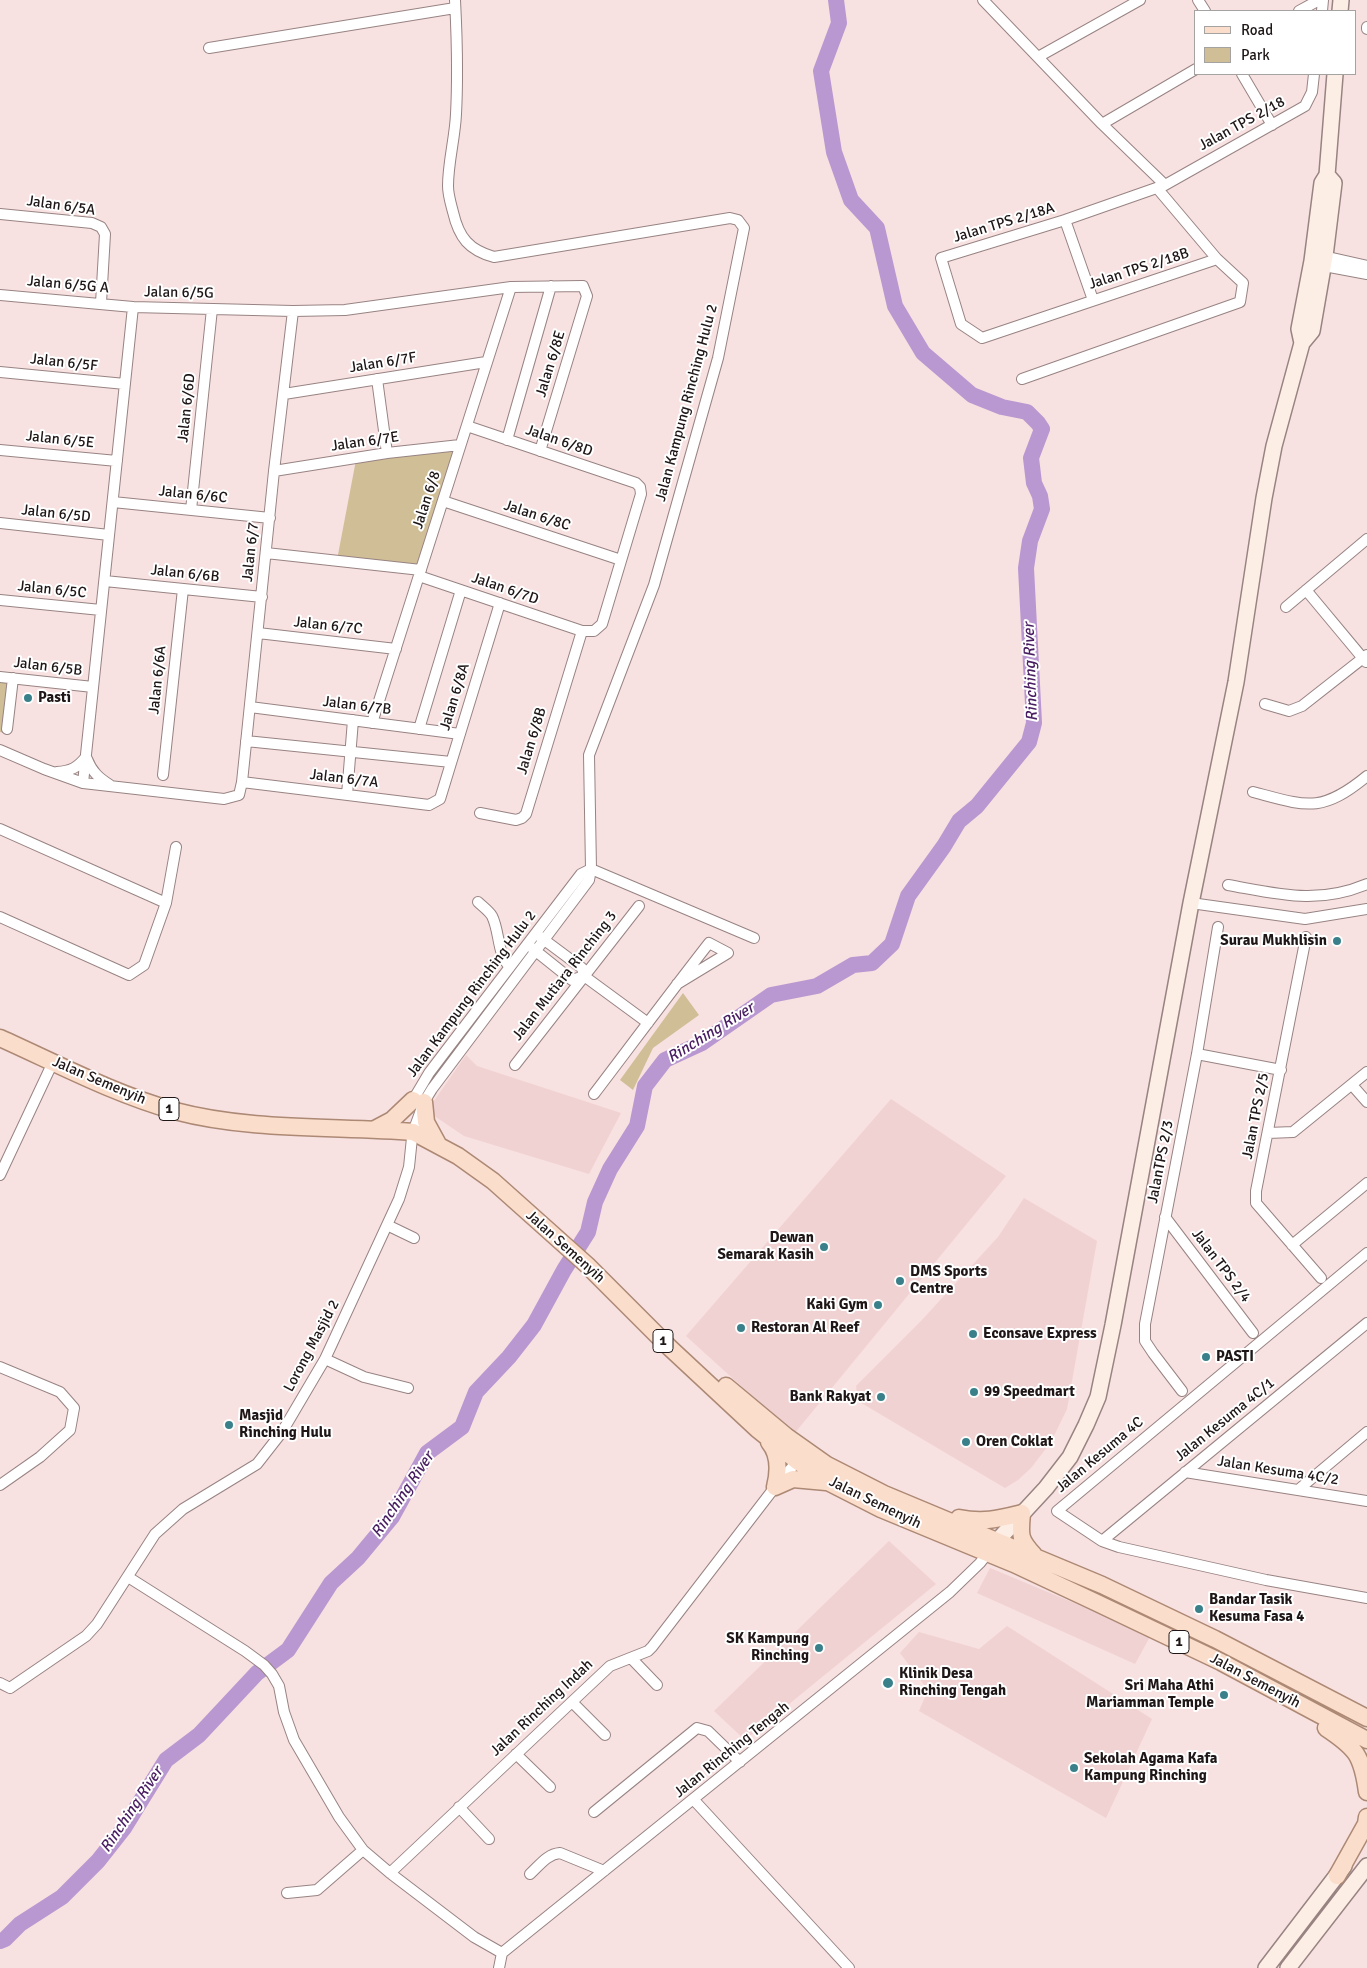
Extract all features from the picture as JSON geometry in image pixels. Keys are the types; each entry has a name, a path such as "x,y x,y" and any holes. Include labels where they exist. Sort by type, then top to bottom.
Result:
{"main road":[{"name":"Jalan Semenyih","path":"0,1038 132,1098 177,1111 235,1122 350,1129 412,1136 458,1156"},
{"path":"375,1129 392,1120 419,1101 426,1122 438,1144"},
{"name":"Jalan Semenyih","path":"350,1129 375,1129 412,1136 438,1144 458,1156 493,1182 587,1265 668,1347 757,1429 802,1456 922,1511 1037,1557 1110,1589 1288,1676 1367,1718"},
{"name":"Jalan Semenyih","path":"621,1298 786,1436 802,1456 830,1483 881,1509 1014,1564 1221,1662 1367,1740"},
{"name":"1","path":"757,1429 775,1450 779,1470 775,1487"},
{"path":"775,1487 792,1479 830,1483"},
{"path":"922,1511 976,1522 986,1522 1022,1513 1020,1534 1023,1542 1037,1557"},
{"path":"1288,1676 1367,1704"},
{"path":"1269,1688 1352,1746 1364,1769 1367,1792"},
{"path":"1337,1876 1366,1824 1367,1817"}],"street":[{"name":"Jalan TPS 2/18B","path":"982,0 1161,186 1217,259 982,338"},
{"path":"1038,57 1140,0"},
{"path":"1300,10 1319,0"},
{"path":"209,48 455,4"},
{"name":"Jalan Kampung Rinching Hulu 2","path":"419,1101 541,937 581,874 591,869 589,755 654,585 718,358 744,228 738,220 730,218 494,257 479,252 466,243 456,226 448,188 449,162 456,116 455,4"},
{"path":"1102,124 1194,70"},
{"path":"1243,75 1272,124"},
{"name":"Jalan TPS 2/18","path":"1161,186 1305,106 1312,92 1314,75"},
{"path":"997,1541 1046,1488 1070,1457 1098,1397 1191,903 1236,682 1264,498 1274,446 1302,343 1312,331 1325,201 1334,183 1327,175 1334,75"},
{"name":"Jalan TPS 2/18A","path":"982,338 961,324 941,258 1065,220 1161,186"},
{"name":"Jalan 6/5A","path":"0,214 92,223 101,227 105,234 101,303"},
{"path":"1065,220 1093,300"},
{"path":"1022,379 1240,302 1243,283 1217,259"},
{"path":"1318,260 1367,266"},
{"path":"1318,260 1367,274"},
{"path":"507,440 551,286"},
{"name":"Jalan 6/5G","path":"84,783 133,307 293,311 345,310 511,287 583,286"},
{"name":"Jalan 6/8E","path":"540,451 588,296 583,286"},
{"name":"Jalan 6/8","path":"372,723 511,287"},
{"name":"Jalan 6/5G A","path":"0,295 133,307"},
{"name":"Jalan 6/6D","path":"191,510 212,309"},
{"name":"Jalan 6/7","path":"113,787 224,799 239,795 242,782 274,471 293,311"},
{"name":"Jalan 6/7F","path":"284,394 486,362"},
{"name":"Jalan 6/5F","path":"0,372 125,384"},
{"path":"377,379 387,453"},
{"name":"Jalan 6/8D","path":"467,426 636,483 640,487 641,494 621,560"},
{"name":"Jalan 6/7E","path":"274,471 387,453 460,445"},
{"name":"Jalan 6/5E","path":"0,450 117,461"},
{"name":"Jalan 6/8C","path":"443,501 621,560"},
{"name":"Jalan 6/6C","path":"113,502 270,518"},
{"name":"Jalan 6/5D","path":"0,523 109,534"},
{"path":"1286,607 1367,539"},
{"name":"Jalan 6/7D","path":"266,553 420,573 461,590 582,631"},
{"path":"582,631 594,631 602,624 621,560"},
{"name":"Jalan 6/6B","path":"104,581 262,596"},
{"name":"Jalan 6/6A","path":"163,775 183,589"},
{"path":"419,729 461,590"},
{"path":"1265,704 1289,711 1302,706 1366,659 1306,590"},
{"name":"Jalan 6/5C","path":"0,600 102,610"},
{"name":"Jalan 6/8A","path":"440,799 500,603"},
{"name":"Jalan 6/8B","path":"480,813 516,820 526,814 582,631"},
{"name":"Jalan 6/7C","path":"258,633 396,649"},
{"name":"Jalan 6/5B","path":"0,677 94,688"},
{"path":"6,729 13,678"},
{"name":"Jalan 6/7B","path":"250,707 460,734"},
{"path":"347,795 353,720"},
{"path":"246,741 451,762"},
{"path":"0,750 54,773 84,783 113,787"},
{"path":"54,773 69,772 79,766 86,756"},
{"path":"86,756 91,769 98,777 113,787"},
{"path":"1253,792 1302,804 1326,802 1348,792 1367,776"},
{"name":"Jalan 6/7A","path":"242,782 429,805 440,799"},
{"path":"0,829 166,904"},
{"path":"0,917 129,975 144,965 166,904 176,848"},
{"path":"591,869 754,938"},
{"path":"1228,885 1294,896 1322,897 1367,884"},
{"path":"478,902 491,914 499,935 503,960 510,967"},
{"path":"1191,903 1306,919 1367,909"},
{"name":"Jalan Mutiara Rinching 3","path":"515,1065 639,906"},
{"name":"JalanTPS 2/3","path":"1182,1391 1152,1353 1145,1341 1145,1324 1197,1054 1218,927"},
{"path":"541,937 582,968 584,976 648,1023"},
{"name":"Jalan TPS 2/5","path":"1306,937 1256,1192 1256,1203 1321,1278"},
{"path":"594,1094 677,984 709,943 728,953 677,984"},
{"path":"532,948 572,980 584,976"},
{"name":"Jalan Kampung Rinching Hulu 2","path":"412,1136 419,1101 429,1074 510,967 532,948"},
{"path":"1197,1054 1281,1070"},
{"path":"0,1175 53,1062"},
{"path":"1268,1133 1293,1132 1367,1072"},
{"path":"1352,1085 1367,1102"},
{"name":"Lorong Masjid 2","path":"0,1684 10,1688 86,1636 128,1577 155,1534 183,1509 257,1464 282,1432 326,1359 399,1199 410,1167 412,1136"},
{"path":"1292,1245 1367,1183"},
{"name":"Jalan TPS 2/4","path":"1165,1217 1253,1333"},
{"path":"387,1226 414,1238"},
{"name":"Jalan Kesuma 4C","path":"1367,1253 1057,1511 1102,1541 1119,1547 1266,1580 1367,1598"},
{"name":"Jalan Kesuma 4C/1","path":"1102,1541 1367,1323"},
{"path":"326,1359 364,1377 408,1388"},
{"path":"0,1367 60,1392 74,1408 70,1430 40,1457 0,1484"},
{"path":"1298,1490 1367,1432"},
{"name":"Jalan Rinching Indah","path":"390,1873 610,1666 652,1647 775,1487 802,1456"},
{"name":"Jalan Kesuma 4C/2","path":"1185,1472 1367,1500"},
{"name":"Jalan Rinching Tengah","path":"502,1953 950,1592 980,1563 997,1541"},
{"path":"128,1577 264,1665 279,1686 284,1712 294,1740 339,1817 363,1850 474,1937 502,1953 500,1968"},
{"path":"631,1658 657,1684"},
{"path":"572,1702 605,1736"},
{"path":"594,1812 697,1728 708,1731 740,1762"},
{"path":"516,1754 550,1788"},
{"path":"693,1800 849,1968"},
{"path":"459,1808 488,1839"},
{"path":"1266,1968 1367,1838"},
{"path":"287,1893 317,1890 363,1850"},
{"path":"530,1874 554,1853 560,1853 604,1871"},
{"path":"1288,1968 1367,1866"}],"shaded area":[{"path":"466,1055 477,1066 621,1113 589,1174 464,1136 427,1111"},
{"path":"891,1099 1006,1176 794,1434 686,1336"},
{"path":"1024,1198 1097,1241 1067,1409 1051,1442 1031,1468 1018,1480 1005,1488 858,1401 856,1386 921,1321 998,1237"},
{"name":"SK Kampung Rinching","path":"889,1541 936,1584 745,1740 714,1711"},
{"path":"990,1568 1151,1635 1135,1664 977,1593"},
{"name":"Sekolah Agama Kafa Kampung Rinching","path":"1007,1626 1152,1719 1106,1818 919,1711 928,1690 900,1653 919,1632 979,1649"}],"green space":[{"path":"458,447 420,569 337,560 356,460"},
{"path":"0,680 10,681 4,733 0,732"},
{"path":"683,993 699,1015 653,1048 633,1090 620,1080"}],"waterway":[{"name":"Rinching River","path":"0,1941 5,1939 20,1924 62,1897 98,1861 124,1828 166,1760 199,1735 257,1673 288,1650 331,1583 358,1558 392,1517 427,1453 462,1427 476,1392 509,1357 534,1325 564,1270 588,1232 595,1202 610,1169 637,1126 645,1086 665,1060 702,1043 771,995 817,986 853,965 872,963 892,944 908,896 944,846 959,821 977,806 1029,742 1034,723 1026,568 1030,541 1042,509 1040,496 1034,483 1031,458 1042,429 1027,412 1002,407 972,395 923,353 895,306 877,228 851,200 834,152 821,71 839,23 836,0"}],"place":[{"name":"Pasti","path":"28,698"},
{"name":"Surau Mukhlisin","path":"1337,941"},
{"name":"Dewan Semarak Kasih","path":"824,1247"},
{"name":"DMS Sports Centre","path":"900,1281"},
{"name":"Kaki Gym","path":"878,1305"},
{"name":"Restoran Al Reef","path":"741,1328"},
{"name":"Econsave Express","path":"973,1334"},
{"name":"PASTI","path":"1206,1357"},
{"name":"99 Speedmart","path":"974,1392"},
{"name":"Bank Rakyat","path":"881,1397"},
{"name":"Masjid Rinching Hulu","path":"229,1425"},
{"name":"Oren Coklat","path":"966,1442"},
{"name":"Bandar Tasik Kesuma Fasa 4","path":"1199,1609"},
{"name":"SK Kampung Rinching","path":"819,1648"},
{"name":"Klinik Desa Rinching Tengah","path":"888,1683"},
{"name":"Sri Maha Athi Mariamman Temple","path":"1224,1695"},
{"name":"Sekolah Agama Kafa Kampung Rinching","path":"1074,1768"}]}
